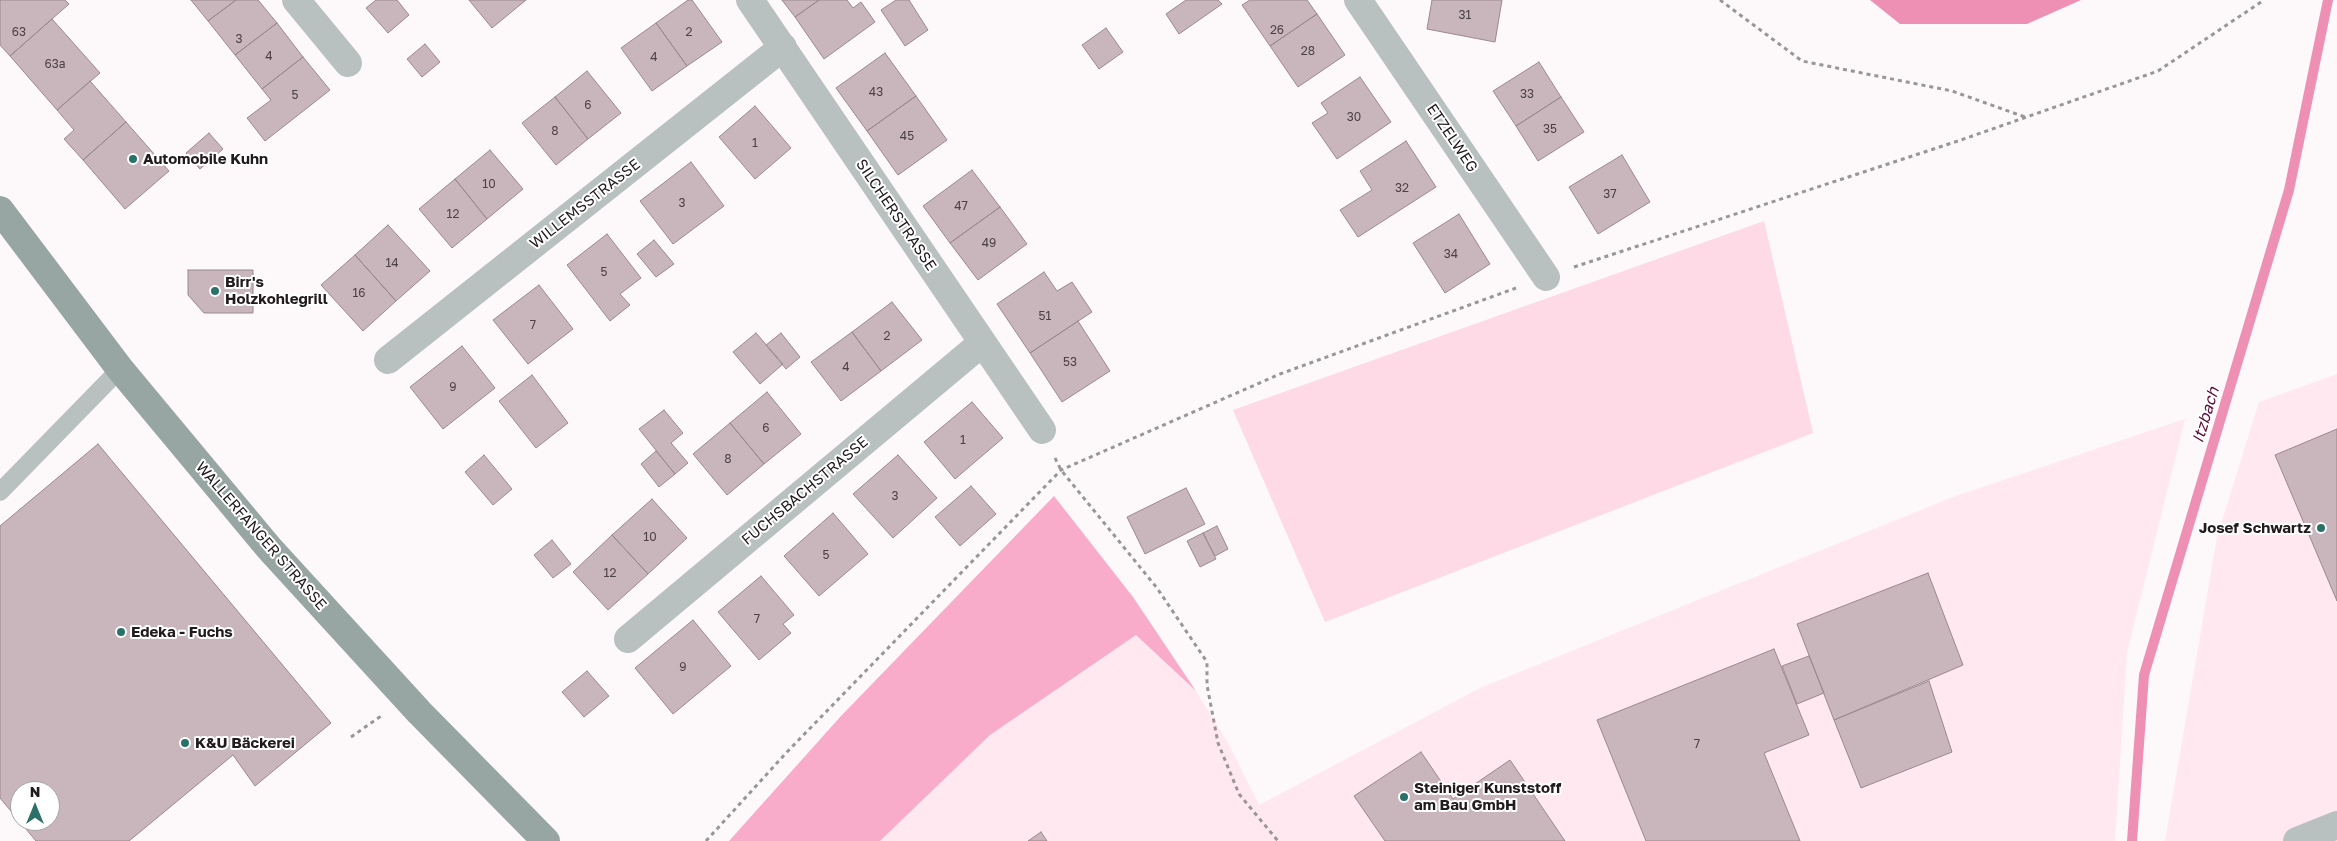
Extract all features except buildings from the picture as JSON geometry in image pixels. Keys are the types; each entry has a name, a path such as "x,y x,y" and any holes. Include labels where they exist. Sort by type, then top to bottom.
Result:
{"main road":[{"name":"WALLERFANGER STRASSE","path":"0,210 120,369 269,548 419,712 546,841"}],"street":[{"path":"296,0 348,63"},
{"name":"SILCHERSTRASSE","path":"750,0 1042,430"},
{"name":"ETZELWEG","path":"1358,0 1546,277"},
{"name":"WILLEMSSTRASSE","path":"388,360 783,47"},
{"name":"FUCHSBACHSTRASSE","path":"628,639 982,343"},
{"path":"2297,841 2337,825"}],"lane":[{"path":"0,492 120,369"}],"path":[{"path":"1720,0 1802,61 1952,91 2026,117"},
{"path":"706,841 787,752 1061,470 1280,374 1546,277 2158,71 2264,0"},
{"path":"1042,430 1061,470 1157,588 1207,662 1207,685 1218,743 1239,794 1278,841"}],"shaded area":[{"path":"1870,0 2081,0 2027,24 1900,24"},
{"path":"1764,221 1813,433 1325,622 1233,410"},
{"path":"2337,374 2337,841 2165,841 2217,537 2259,402"},
{"path":"2185,419 2127,652 2115,841 880,841 990,735 1136,635 1196,691 1229,745 1259,805 1480,688 1953,497"},
{"path":"1054,496 1133,597 1196,691 1136,635 990,735 880,841 729,841 841,716"}],"waterway":[{"name":"Itzbach","path":"2132,841 2144,675 2289,190 2328,0"}],"place":[{"name":"Automobile Kuhn","path":"133,159"},
{"name":"Birr's Holzkohlegrill","path":"215,291"},
{"name":"Josef Schwartz","path":"2321,528"},
{"name":"Edeka - Fuchs","path":"121,632"},
{"name":"K&U Bäckerei","path":"185,743"},
{"name":"Steiniger Kunststoff am Bau GmbH","path":"1404,797"}]}
